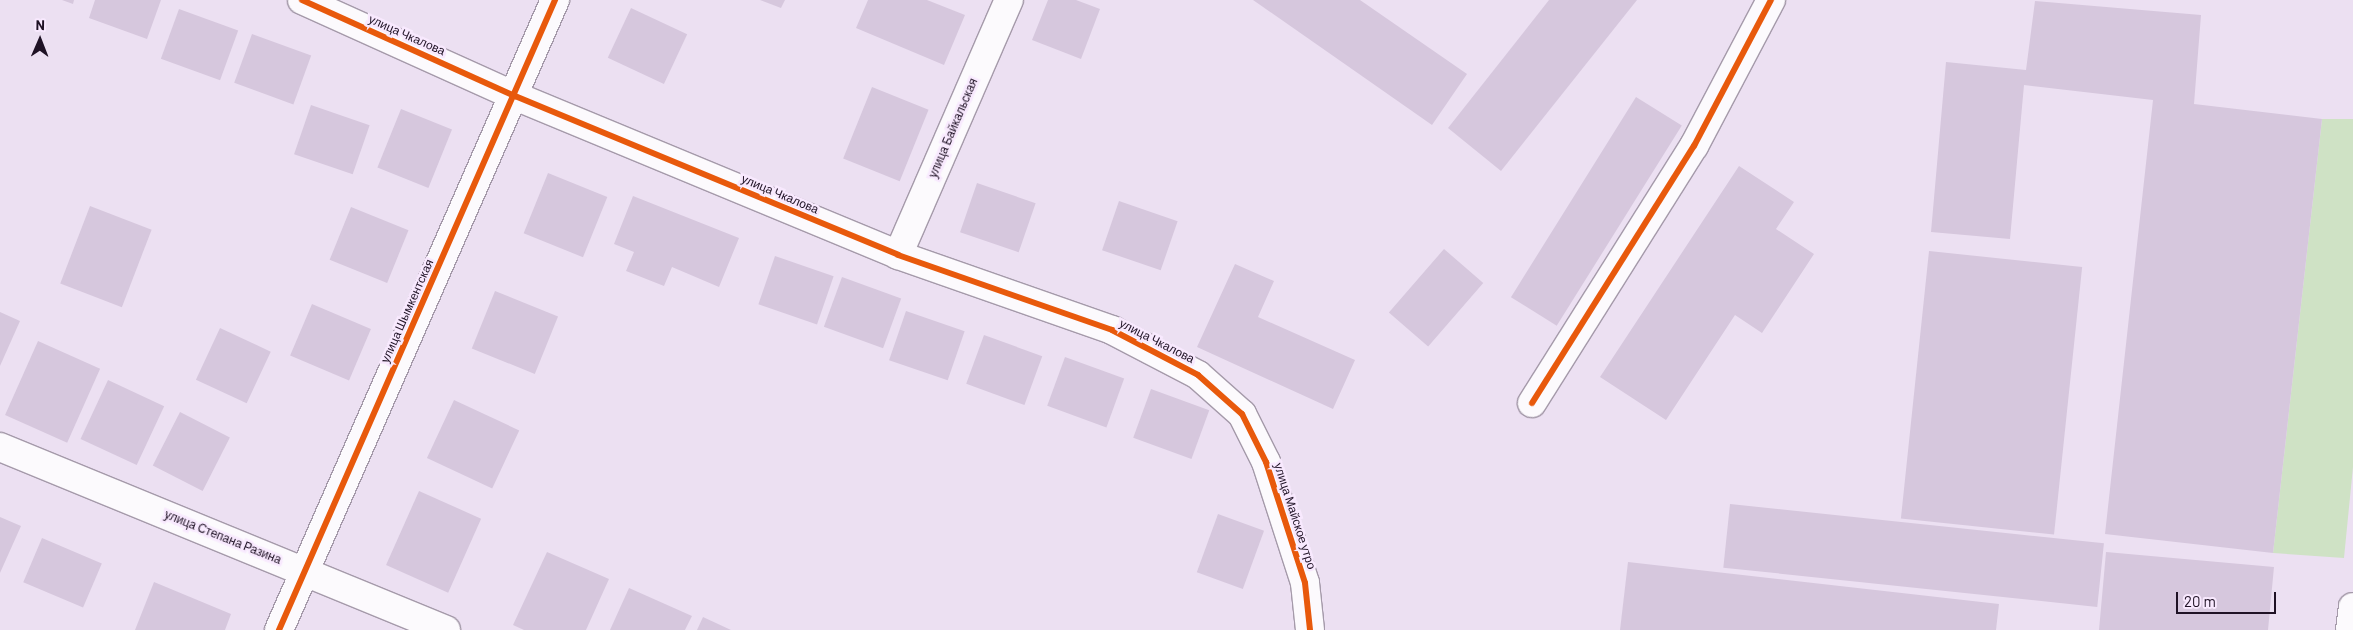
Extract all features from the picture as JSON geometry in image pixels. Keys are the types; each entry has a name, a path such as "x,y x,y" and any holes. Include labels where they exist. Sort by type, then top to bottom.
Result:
{"street":[{"name":"улица Чкалова","path":"302,0 514,96 898,255 1112,330 1198,375 1242,414"},
{"name":"улица Шымкентская","path":"279,630 555,0"},
{"name":"улица Байкальская","path":"898,255 1009,0"},
{"path":"1532,403 1694,146 1771,0"},
{"name":"улица Майское утро","path":"1242,414 1266,462 1305,583 1310,630"},
{"name":"улица Степана Разина","path":"0,447 305,570 446,630"},
{"path":"2350,630 2353,607"}],"green space":[{"path":"2322,119 2353,119 2353,467 2344,558 2273,553"}],"building":[{"path":"62,0 74,0 73,4"},
{"path":"95,0 161,0 147,39 89,18"},
{"path":"760,0 785,0 781,8"},
{"path":"868,0 927,0 965,15 944,65 856,28"},
{"path":"1048,0 1076,0 1100,9 1081,59 1032,40"},
{"path":"1253,0 1360,0 1467,74 1432,125"},
{"path":"1549,0 1637,0 1501,171 1448,128"},
{"path":"2035,1 2201,15 2194,104 2322,119 2273,553 2105,534 2153,100 2024,85 2010,239 1931,232 1946,62 2026,70"},
{"path":"631,8 687,34 664,84 608,58"},
{"path":"179,9 238,31 220,80 161,59"},
{"path":"252,34 311,56 293,104 234,83"},
{"path":"872,87 929,110 900,181 843,158"},
{"path":"1636,97 1682,126 1557,326 1511,297"},
{"path":"311,105 370,125 353,174 294,154"},
{"path":"401,109 452,130 428,188 377,167"},
{"path":"1739,166 1794,202 1776,229 1814,254 1762,333 1735,315 1666,420 1600,377"},
{"path":"548,173 607,197 583,257 524,233"},
{"path":"977,183 1036,203 1019,252 960,232"},
{"path":"633,196 739,238 719,287 672,267 664,286 626,271 634,252 614,244"},
{"path":"1119,201 1178,221 1161,270 1102,250"},
{"path":"90,206 152,230 122,307 60,283"},
{"path":"351,207 408,230 387,283 330,260"},
{"path":"1444,249 1483,283 1428,347 1389,312"},
{"path":"1929,251 2082,267 2054,535 1901,519"},
{"path":"775,256 834,276 817,324 758,304"},
{"path":"1235,264 1274,281 1258,317 1355,360 1333,409 1197,347"},
{"path":"842,277 901,299 883,348 824,327"},
{"path":"495,291 558,316 535,374 472,348"},
{"path":"312,304 371,329 349,381 290,356"},
{"path":"906,311 965,331 948,380 889,360"},
{"path":"0,312 20,321 0,366"},
{"path":"220,328 271,352 247,403 196,380"},
{"path":"984,335 1042,356 1024,405 966,384"},
{"path":"38,341 100,369 67,443 5,415"},
{"path":"1065,357 1124,379 1106,427 1047,406"},
{"path":"108,380 164,406 137,465 81,439"},
{"path":"1151,389 1209,410 1191,459 1133,438"},
{"path":"454,400 519,430 492,488 427,458"},
{"path":"180,412 230,437 203,491 153,465"},
{"path":"419,491 481,519 448,593 386,565"},
{"path":"1730,504 2104,543 2097,607 1723,568"},
{"path":"1218,514 1264,531 1243,589 1197,572"},
{"path":"0,517 21,526 0,573"},
{"path":"42,538 102,563 83,608 23,582"},
{"path":"547,552 609,579 586,630 524,630 513,625"},
{"path":"2106,552 2274,567 2268,630 2099,630"},
{"path":"1628,562 1999,604 1996,630 1620,630"},
{"path":"154,582 231,614 225,630 135,630"},
{"path":"629,588 692,616 685,630 610,630"},
{"path":"703,617 731,630 697,630"}],"cycle path":[{"path":"302,0 515,96 898,255 1112,330 1198,375 1242,414 1266,462 1305,583 1310,630"},
{"path":"279,630 555,0"},
{"path":"1532,403 1694,146 1771,0"}]}
